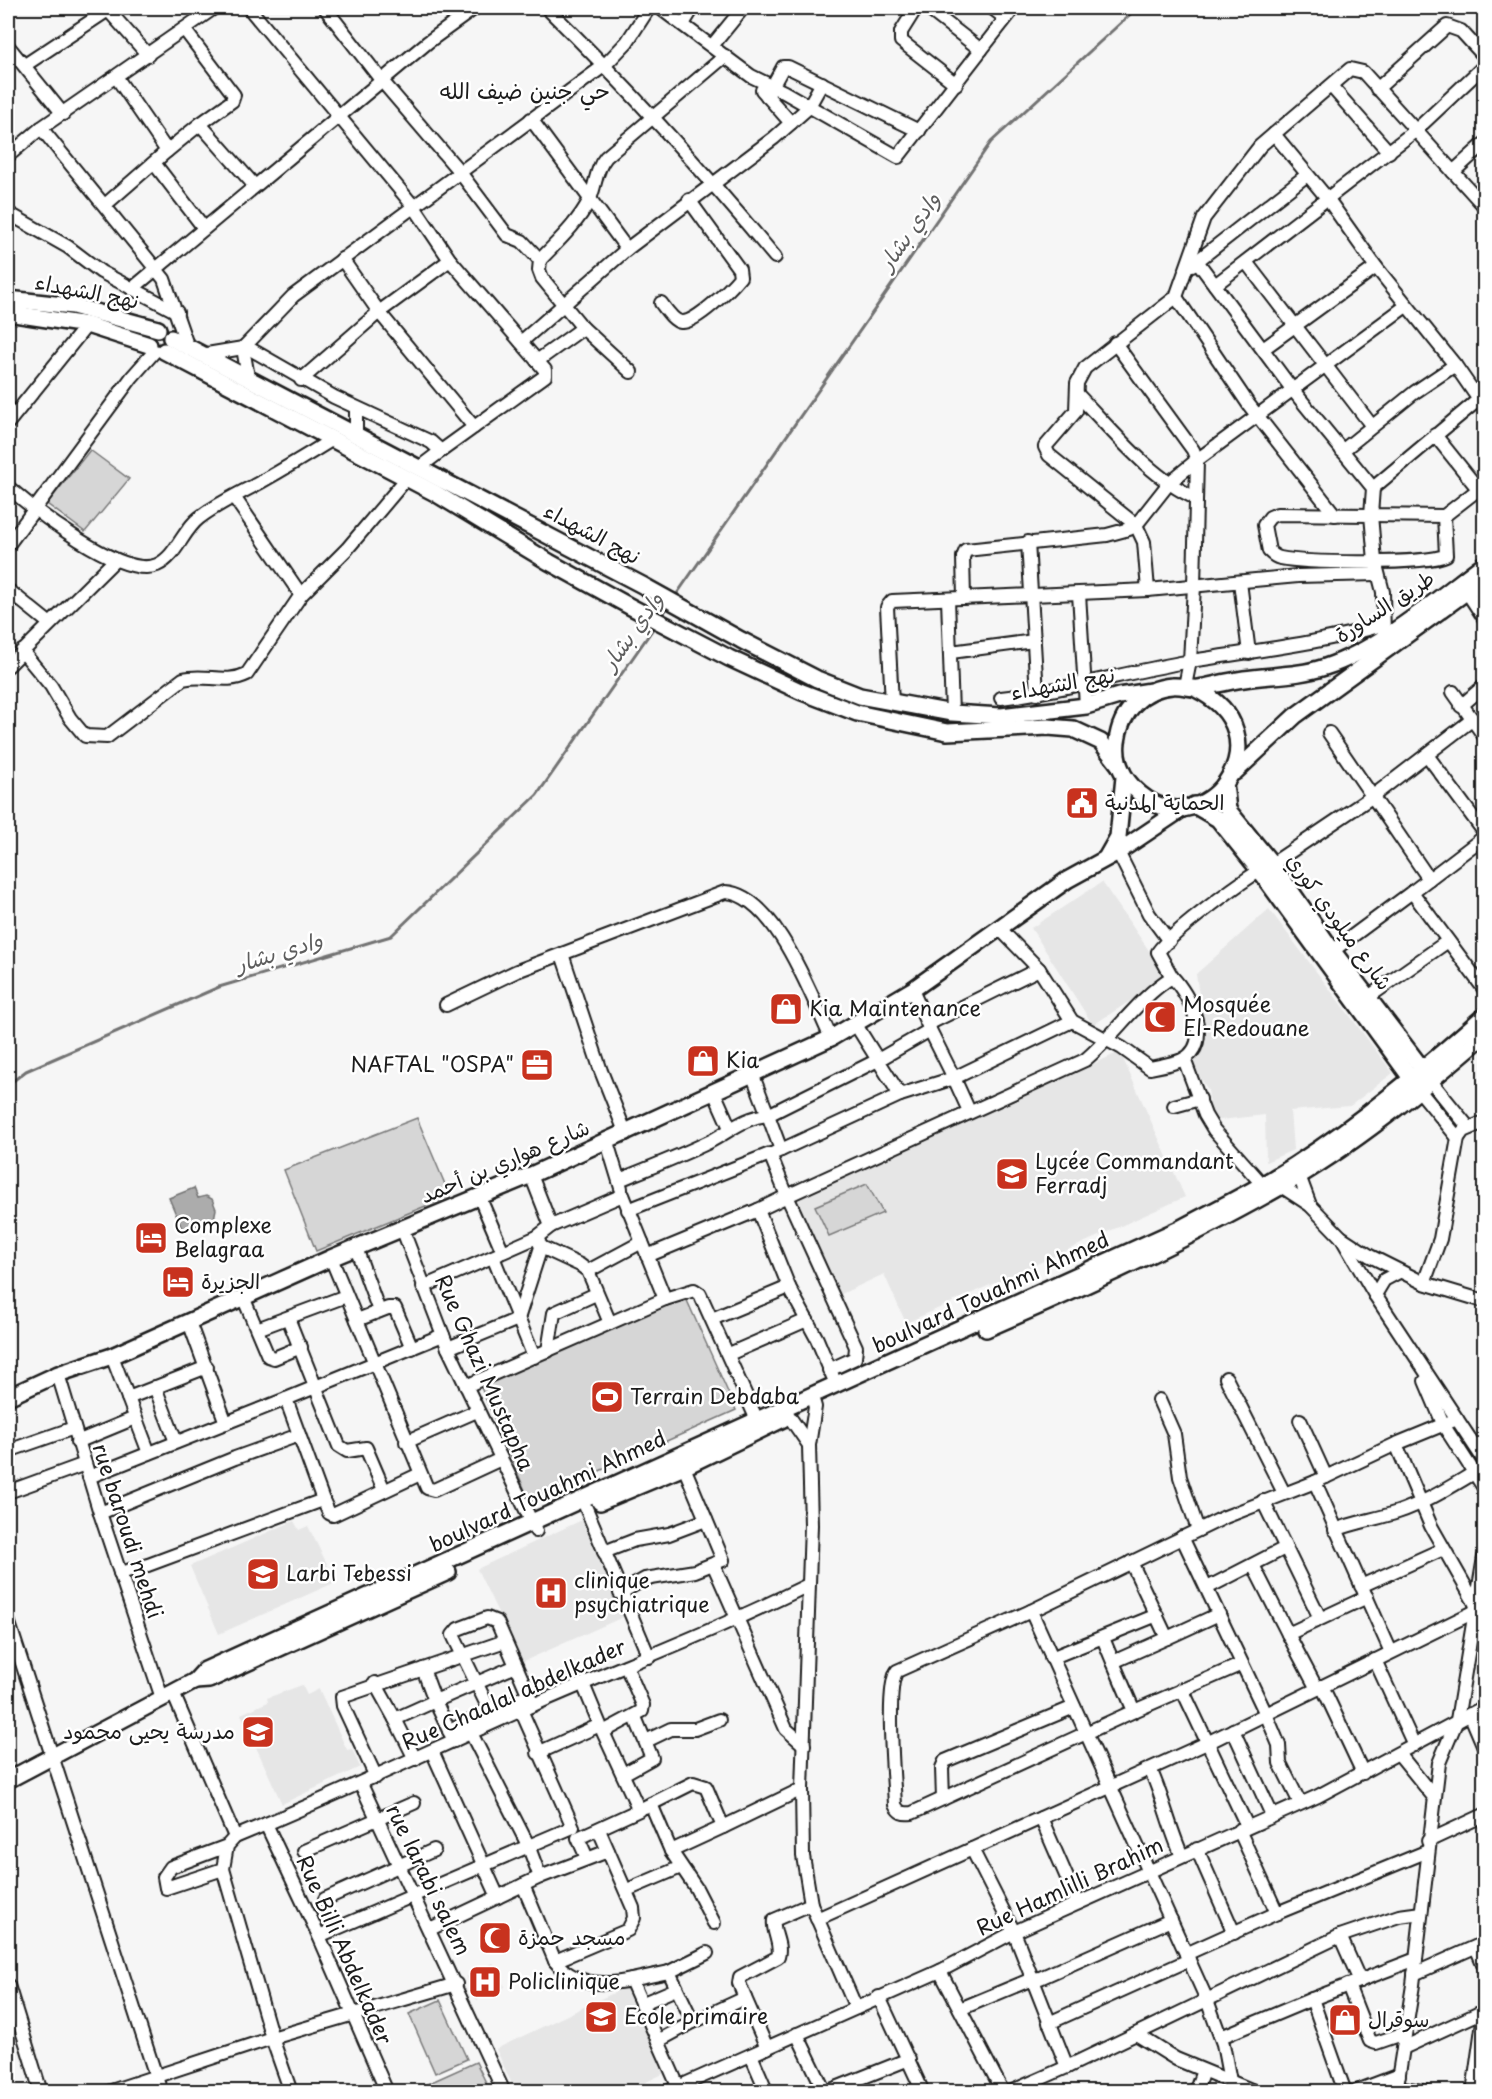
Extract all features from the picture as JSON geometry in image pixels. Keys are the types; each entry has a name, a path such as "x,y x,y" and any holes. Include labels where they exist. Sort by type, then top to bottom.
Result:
{"main road":[{"name":"نهج الشهداء","path":"8,299 73,306 159,343 407,478 631,607 729,658 802,692 856,713 913,727 972,732 1048,727 1073,729 1101,742 1121,771"},
{"name":"نهج الشهداء","path":"8,313 87,326 159,343 187,345 644,586 741,640 817,679 860,696 952,713 1001,716 1086,706 1119,696 1151,691"},
{"name":"طريق الساورة","path":"1190,688 1324,668 1362,652 1383,631 1485,564"},
{"name":"طريق الساورة","path":"1228,780 1295,716 1485,579"},
{"path":"1162,688 1190,688 1212,697 1225,709 1234,724 1238,742 1237,759 1228,780 1216,794 1189,806 1116,848 1120,826 1121,771 1116,747 1118,730 1125,714 1151,691 1162,688"},
{"path":"1121,771 1135,791 1150,801 1167,807 1189,806"},
{"name":"شارع ميلودي كوري","path":"1228,780 1228,810 1327,954 1420,1079"},
{"name":"شارع ميلودي كوري","path":"1189,806 1218,819 1266,867"},
{"name":"شارع هواري بن أحمد","path":"8,1397 58,1374 112,1356 331,1258 626,1134 831,1038 912,990 1068,880 1104,860 1116,848"},
{"name":"شارع ميلودي كوري","path":"1327,954 1367,998 1420,1079"},
{"name":"boulvard Touahmi Ahmed","path":"1420,1079 1485,1016"},
{"name":"boulvard Touahmi Ahmed","path":"533,1527 586,1508 684,1467 786,1413 1115,1266 1179,1229 1297,1171 1385,1101 1485,1035"},
{"name":"boulvard Touahmi Ahmed","path":"814,1402 837,1386 1058,1292"},
{"name":"boulvard Touahmi Ahmed","path":"8,1780 54,1758 195,1681 205,1670 533,1527 757,1420 786,1413"}],"street":[{"path":"10,150 117,78 214,8"},
{"path":"249,8 341,115 415,208 450,260 545,369 545,376 420,467"},
{"path":"132,290 254,186 475,8"},
{"path":"547,8 605,65 653,117 776,257"},
{"path":"207,354 244,347 293,296 415,208 459,171 605,65 627,42 649,8"},
{"path":"660,8 769,91 791,123"},
{"path":"683,24 693,8"},
{"path":"712,46 743,8"},
{"path":"916,8 901,32 901,41 956,84"},
{"path":"927,8 981,50"},
{"path":"992,8 1005,18"},
{"path":"769,91 808,108 898,157 1014,8"},
{"path":"328,9 382,81 459,171 507,235 522,241 540,260"},
{"path":"25,65 108,10 148,55"},
{"path":"1377,89 1447,26 1461,31 1485,56"},
{"path":"105,205 167,151 232,101 234,95 184,29"},
{"path":"8,46 63,114"},
{"path":"631,372 583,328 562,303 542,278 539,270 540,260 574,224 590,198 599,165 725,56"},
{"path":"1215,285 1389,152 1485,66"},
{"path":"769,91 785,67 919,131"},
{"path":"1149,590 1144,542 1136,525 1045,451 1047,443 1076,411 1081,372 1176,297 1204,218 1260,146 1354,69 1363,72 1485,206"},
{"path":"117,78 167,151"},
{"path":"521,342 562,303 627,249 791,123 808,108 822,83"},
{"path":"1331,86 1389,152"},
{"path":"531,119 627,249"},
{"path":"200,124 254,186"},
{"path":"42,128 164,279 187,345"},
{"path":"1275,134 1327,198 1406,306 1483,400 1435,435 1373,488"},
{"path":"1453,172 1485,144"},
{"path":"154,163 204,228"},
{"path":"1184,272 1307,175"},
{"path":"661,303 676,320 684,322 693,318 731,288 740,277 740,269 689,200"},
{"path":"8,213 68,247 101,272 177,312"},
{"path":"342,259 379,312 474,427"},
{"path":"302,380 379,312 450,260"},
{"path":"1001,698 1037,694 1085,684 1113,675 1190,661 1383,631 1383,592 1376,567 1371,515 1373,488 1293,388 1197,261"},
{"path":"1246,262 1372,426"},
{"path":"1263,349 1293,324 1376,267"},
{"path":"1176,297 1215,358 1335,515"},
{"path":"964,598 963,557 966,550 1107,535 1136,525 1170,482 1197,460 1406,306"},
{"path":"8,423 87,326"},
{"path":"537,361 583,328"},
{"path":"8,545 159,343"},
{"path":"1115,343 1193,450 1197,460 1190,688"},
{"path":"244,347 248,376"},
{"path":"244,347 356,408 431,442 441,451"},
{"path":"1342,451 1455,365"},
{"path":"1077,394 1128,448 1182,492 1196,498"},
{"path":"356,408 356,435"},
{"path":"1376,567 1280,558 1269,550 1264,525 1270,517 1276,514 1444,516 1482,487 1435,435"},
{"path":"8,487 35,511 115,560 135,566 158,565 167,558 199,518 333,439"},
{"path":"22,651 51,687 70,718 86,735 107,736 183,679 193,676 221,681 235,680 247,674 301,595 347,549 407,478"},
{"path":"234,497 301,595"},
{"path":"892,703 888,604 964,598 1149,590 1298,576 1444,557 1447,550 1444,516"},
{"path":"1028,542 1037,694"},
{"path":"8,666 115,560"},
{"path":"1240,582 1249,653"},
{"path":"8,590 50,623"},
{"path":"1467,592 1485,618"},
{"path":"1079,594 1086,706"},
{"path":"948,599 952,713"},
{"path":"951,652 1034,641"},
{"path":"1461,706 1485,686"},
{"path":"1453,692 1485,736"},
{"path":"1000,929 1039,969 1072,1021 1150,1068 1184,1059 1195,1044 1197,1023 1188,999 1158,954 1169,941 1266,867 1373,796 1473,719"},
{"path":"1329,733 1430,879"},
{"path":"1427,755 1485,832"},
{"path":"1327,954 1485,837"},
{"path":"1116,848 1149,914 1169,941"},
{"path":"446,1005 517,971 725,892 734,892 747,899 783,937 831,1038"},
{"path":"1412,892 1485,989"},
{"path":"1367,998 1448,941"},
{"path":"562,954 601,1071 626,1134"},
{"path":"619,1180 709,1142 730,1128 758,1116 768,1115 878,1060 929,1027 1039,969"},
{"path":"647,1256 758,1210 1085,1060 1107,1040 1147,996 1172,977"},
{"path":"912,990 969,1112"},
{"path":"628,1210 776,1152 900,1095 954,1078 1072,1021"},
{"path":"856,1025 900,1095"},
{"path":"1184,1059 1205,1115 1214,1130 1272,1183 1310,1205 1341,1237 1375,1295 1485,1460"},
{"path":"753,1076 768,1115 787,1196 856,1347 855,1358 830,1370"},
{"path":"1420,1079 1469,1128"},
{"path":"1420,1079 1458,1138"},
{"path":"714,1092 730,1128"},
{"path":"1174,1106 1200,1098"},
{"path":"1424,1283 1440,1239 1458,1138 1469,1128 1485,1122"},
{"path":"607,1142 628,1210 665,1299"},
{"path":"1297,1171 1310,1205"},
{"path":"531,1175 551,1226"},
{"path":"518,1319 539,1242 551,1226 623,1195"},
{"path":"478,1196 518,1319 534,1357"},
{"path":"758,1210 789,1287 837,1386"},
{"name":"Rue Ghazi Mustapha","path":"402,1228 448,1348 533,1527"},
{"path":"1341,1237 1399,1272 1424,1283 1485,1301"},
{"path":"423,1287 498,1255 539,1242 588,1271 610,1323"},
{"path":"588,1271 642,1242"},
{"path":"356,1248 379,1311"},
{"path":"331,1258 427,1488 434,1490 501,1459"},
{"path":"1375,1295 1384,1280 1399,1272"},
{"path":"712,1319 789,1287"},
{"path":"466,1386 665,1299 694,1290 700,1294 757,1420"},
{"path":"548,1351 554,1313 596,1294"},
{"path":"257,1329 346,1296"},
{"path":"243,1297 269,1357 301,1347"},
{"path":"357,1320 394,1308 412,1348"},
{"path":"288,1318 341,1449 347,1451 366,1448 384,1490"},
{"path":"448,1348 518,1319"},
{"path":"729,1354 807,1320"},
{"path":"189,1322 226,1423"},
{"path":"89,1477 443,1335"},
{"path":"1414,1355 1444,1425 1485,1488"},
{"path":"112,1356 149,1453"},
{"path":"128,1398 207,1366"},
{"name":"rue baroudi mehdi","path":"58,1374 77,1442 120,1573 167,1696 231,1841"},
{"path":"1226,1378 1284,1493"},
{"path":"155,1387 176,1442"},
{"path":"286,1399 328,1513 333,1515 420,1474"},
{"path":"1160,1400 1174,1434 1179,1477 1198,1530"},
{"path":"814,1402 809,1445 811,1525 802,1789 803,1856 811,1904 856,2008"},
{"path":"406,1442 477,1411"},
{"path":"786,1413 809,1445"},
{"path":"77,1442 135,1418"},
{"path":"1242,1664 1182,1689 912,1813 903,1814 895,1805 891,1694 897,1671 1031,1611 1182,1537 1457,1419"},
{"path":"1300,1420 1321,1479 1335,1530 1391,1652"},
{"path":"8,1451 74,1428"},
{"path":"100,1513 235,1458 299,1435"},
{"path":"1396,1444 1443,1549 1475,1609"},
{"path":"8,1492 85,1464"},
{"path":"620,1593 645,1579 655,1580 714,1566 722,1561 723,1557 684,1467"},
{"path":"1335,1530 1359,1520 1396,1513 1421,1503 1474,1473"},
{"path":"120,1573 323,1500"},
{"path":"1263,1501 1320,1618"},
{"path":"586,1508 649,1657"},
{"path":"604,1552 635,1540 669,1534 706,1520"},
{"path":"1182,1537 1266,1714 1279,1745 1280,1763 1300,1803"},
{"path":"1206,1588 1285,1548"},
{"path":"1288,1634 1443,1549"},
{"path":"1397,2084 1416,1959 1433,1796 1444,1745 1457,1720 1475,1609 1481,1593 1485,1557"},
{"path":"1131,1562 1167,1638"},
{"path":"1252,1565 1363,1773"},
{"path":"714,1566 786,1729 804,1744"},
{"name":"Rue Chaalal abdelkader","path":"223,1869 166,1888 165,1872 171,1867 432,1752 451,1736 471,1733 521,1710 531,1700 583,1684 649,1657 737,1620 808,1585"},
{"path":"817,1919 1207,1743 1475,1609"},
{"path":"1031,1611 1207,2000 1221,2037 1230,2081"},
{"path":"1113,1662 1219,1614"},
{"path":"1051,1658 1157,1615"},
{"path":"423,1669 451,1736 490,1711 531,1700 497,1622 490,1618 482,1619 455,1632 454,1640 490,1711"},
{"path":"8,1620 161,2091"},
{"path":"1102,1638 1134,1711"},
{"path":"376,1777 364,1744 341,1699 375,1683 505,1641"},
{"path":"1375,1660 1414,1745"},
{"path":"395,1719 516,1666"},
{"path":"538,1753 635,1717 642,1711 643,1705 626,1666"},
{"path":"375,1683 415,1759"},
{"path":"583,1684 639,1810"},
{"path":"1182,1689 1207,1743 1277,1913"},
{"path":"943,1799 942,1768 945,1761 1074,1707"},
{"name":"Rue Hamlilli Brahim","path":"672,2089 940,1971 1078,1902 1300,1803 1363,1773 1457,1720 1485,1707"},
{"path":"521,1710 538,1753 587,1858"},
{"path":"1470,1714 1485,1747"},
{"path":"623,1774 650,1761 651,1754 635,1717"},
{"path":"646,1741 671,1729 695,1729 719,1720"},
{"path":"1233,1730 1272,1815"},
{"path":"471,1733 528,1845 540,1877"},
{"path":"432,1752 498,1897"},
{"path":"1399,1754 1433,1796"},
{"path":"1150,1769 1163,1799 1167,1822 1182,1856"},
{"path":"319,1936 415,1897 528,1845 576,1832 598,1830 693,1783 700,1783 706,1787 723,1827"},
{"name":"rue larabi salem","path":"361,1784 504,2091"},
{"path":"671,1851 802,1789"},
{"path":"304,1851 414,1803"},
{"path":"651,1804 671,1851 696,1888 714,1923"},
{"path":"1050,2023 1234,1933 1428,1846 1485,1815"},
{"path":"1041,1818 1078,1902"},
{"name":"Rue Billi Abdelkader","path":"266,1824 319,1936 352,2016 387,2091"},
{"path":"555,1961 628,1930 634,1918 627,1890 598,1830"},
{"path":"231,1841 223,1869 272,2038 291,2091"},
{"path":"972,1849 1014,1932 1067,2067"},
{"path":"1197,1849 1234,1933"},
{"path":"325,1899 434,1850"},
{"path":"429,1929 540,1877 608,1851"},
{"path":"627,1890 681,1867"},
{"path":"523,1885 555,1961 561,1970 597,1984 669,1972 707,1953"},
{"path":"767,2048 739,1983 740,1977 778,1957 780,1944 774,1928 774,1920 811,1904"},
{"path":"1010,2091 1067,2067 1340,1936 1400,1916 1421,1913"},
{"path":"960,2009 1032,1979 1040,1978 1171,1920"},
{"path":"1340,1936 1370,2041 1376,2043 1405,2033"},
{"path":"1414,1974 1480,1945 1485,1966"},
{"path":"1221,2037 1416,1959"},
{"path":"940,1971 1003,2091"},
{"path":"669,1972 693,2022"},
{"path":"631,1980 658,2041 672,2089"},
{"path":"108,2091 272,2038 456,1984"},
{"path":"8,1985 41,2091"},
{"path":"641,2004 676,1989"},
{"path":"879,1997 923,2091"},
{"path":"658,2041 745,1998"},
{"path":"1312,1999 1345,2091"},
{"path":"1403,2048 1485,2013"},
{"path":"1473,2091 1485,2013"},
{"path":"797,2034 825,2091 909,2059"},
{"path":"1136,2034 1159,2050 1203,2071 1256,2091"},
{"path":"751,2055 766,2091"},
{"path":"1195,2091 1203,2071"},
{"path":"1354,2091 1397,2084 1426,2091"}],"shaded area":[{"path":"90,450 129,479 85,532 47,504"},
{"path":"1102,882 1167,977 1093,1025 1031,928"},
{"path":"1269,909 1393,1073 1350,1106 1290,1111 1293,1150 1266,1162 1265,1115 1212,1121 1208,1090 1193,1066 1204,1031 1196,974"},
{"name":"Lycée Commandant Ferradj","path":"1120,1052 1185,1197 906,1323 884,1274 837,1296 793,1198"},
{"path":"417,1118 450,1196 316,1251 284,1170"},
{"path":"867,1184 883,1213 829,1236 815,1206"},
{"path":"194,1188 198,1198 206,1196 212,1199 216,1209 214,1219 183,1231 169,1198"},
{"name":"Terrain Debdaba","path":"685,1296 736,1410 530,1502 479,1383"},
{"name":"clinique psychiatrique","path":"582,1520 623,1617 522,1662 477,1569"},
{"name":"Larbi Tebessi","path":"294,1521 299,1530 308,1526 336,1582 219,1634 190,1566"},
{"path":"302,1685 307,1695 319,1689 347,1750 352,1749 360,1767 282,1804 241,1714 268,1702 267,1698"},
{"name":"Policlinique","path":"493,1963 505,1987 477,2000 466,1977"},
{"name":"Ecole primaire","path":"628,1986 663,2074 627,2091 515,2091 496,2049"},
{"path":"440,2000 467,2059 435,2073 409,2014"},
{"path":"476,2062 490,2091 427,2091 425,2085"}],"waterway":[{"name":"وادي بشار","path":"674,598 991,142 1137,8"},
{"name":"وادي بشار","path":"660,618 668,606"},
{"name":"وادي بشار","path":"8,1085 26,1071 219,987 391,936 537,795 655,626"}],"place":[{"name":"الحماية المدنية","path":"1082,803"},
{"name":"Kia Maintenance","path":"786,1009"},
{"name":"Mosquée El-Redouane","path":"1160,1017"},
{"name":"Kia","path":"703,1061"},
{"name":"NAFTAL \"OSPA\"","path":"537,1065"},
{"name":"Lycée Commandant Ferradj","path":"1012,1174"},
{"name":"Complexe Belagraa","path":"151,1238"},
{"name":"الجزيرة","path":"178,1282"},
{"name":"Terrain Debdaba","path":"607,1397"},
{"name":"Larbi Tebessi","path":"263,1574"},
{"name":"clinique psychiatrique","path":"551,1593"},
{"name":"مدرسة يحيى محمود","path":"258,1732"},
{"name":"مسجد حمزة","path":"495,1938"},
{"name":"Policlinique","path":"485,1982"},
{"name":"Ecole primaire","path":"601,2017"},
{"name":"سوقرال","path":"1345,2020"}],"district":[{"name":"حي جنين ضيف الله","path":"525,91"}]}
